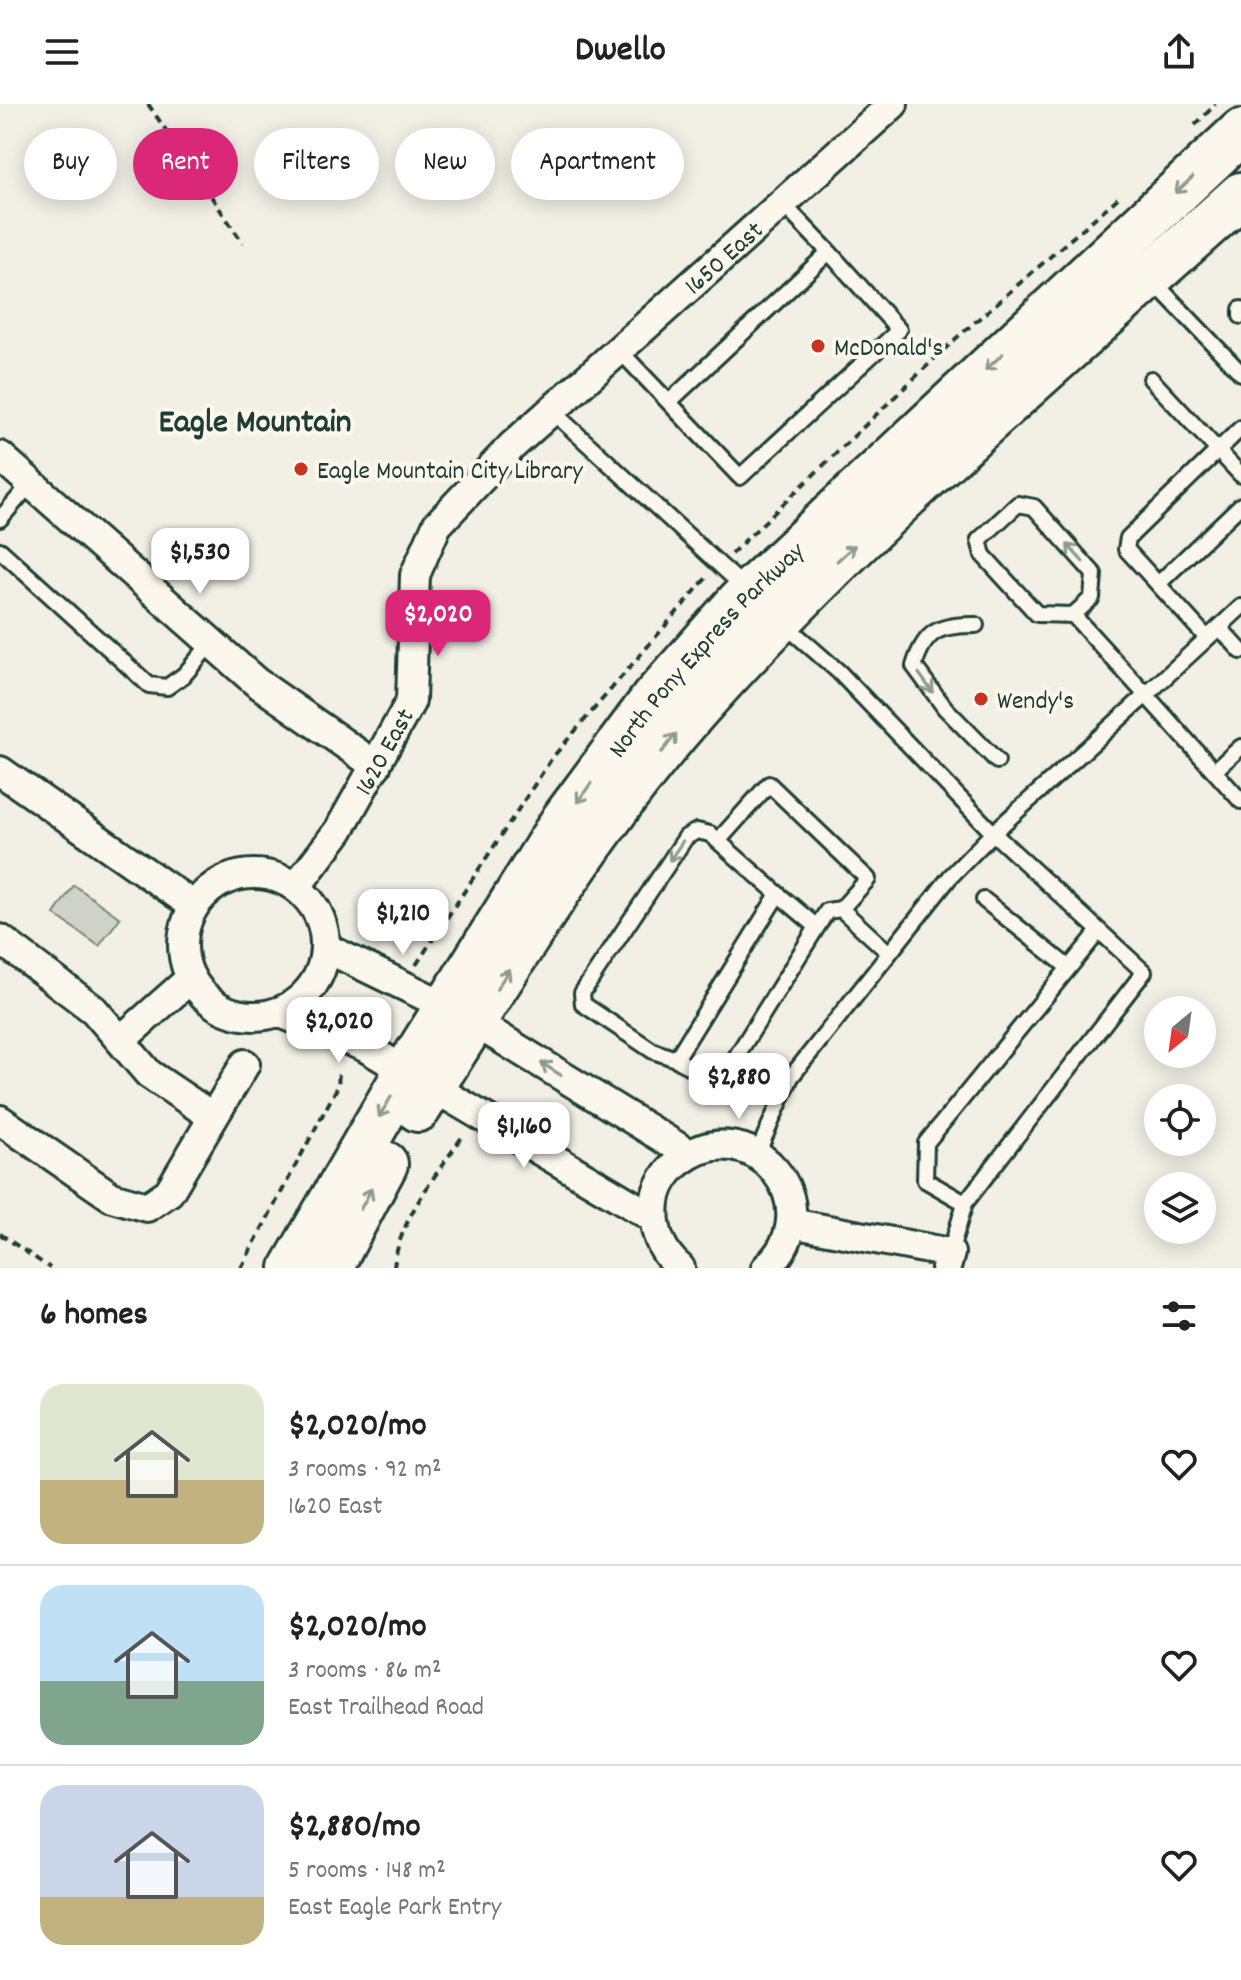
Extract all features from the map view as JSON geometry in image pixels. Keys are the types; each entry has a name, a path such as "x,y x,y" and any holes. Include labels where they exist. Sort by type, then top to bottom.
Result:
{"main road":[{"name":"North Pony Express Parkway","path":"293,1268 460,1014 565,818 654,698 764,606 1134,261 1241,132"},
{"name":"North Pony Express Parkway","path":"1134,261 1241,195"},
{"name":"North Pony Express Parkway","path":"330,1268 392,1150 420,1078"}],"street":[{"name":"1650 East","path":"552,411 893,104"},
{"name":"1620 East","path":"296,887 339,830 411,701 415,575 437,525 552,411"},
{"path":"0,456 256,682 376,766"},
{"path":"0,771 194,906"},
{"path":"278,1012 297,1002 312,987 322,969 326,948 318,914 296,887 275,876 241,875 210,888 194,906 183,941 191,978 219,1007 238,1014 278,1012 365,1047 654,1218"},
{"path":"0,939 94,1010 149,1074 213,1117"},
{"path":"326,948 460,1014 689,1154"},
{"path":"121,1040 191,978"},
{"path":"0,1120 112,1197 147,1207 169,1192 245,1064"},
{"path":"680,1268 664,1251 654,1218 656,1197 664,1178 689,1154 719,1146 757,1154 774,1168 784,1183 790,1200 791,1223 783,1250 766,1268"},
{"path":"791,1223 948,1260"}],"lane":[{"path":"619,350 740,477 899,330 782,203"},
{"path":"669,402 829,252"},
{"path":"1134,261 1241,373"},
{"path":"1241,309 1241,316"},
{"path":"1151,379 1241,475"},
{"path":"552,411 839,672 993,833 1144,972 965,1203 948,1260"},
{"path":"1207,638 1126,549 1128,538 1241,428"},
{"path":"0,519 32,482"},
{"path":"1073,615 1092,598 1094,574 1034,507 1018,504 979,540 983,555 1037,614 1073,615 1214,771 1238,791"},
{"path":"1158,584 1241,505"},
{"path":"0,550 149,685 167,687 184,675 212,642"},
{"path":"757,1154 791,1077 950,877 993,833 1241,607"},
{"path":"976,625 939,629 921,642 914,666 945,708 997,761"},
{"path":"1219,627 1241,651"},
{"path":"1214,771 1241,747"},
{"path":"718,841 769,784 868,879 841,909 827,911 731,1065 719,1073 705,1075 653,1051 583,1004 582,993 686,837 697,831 710,834 778,894 817,927"},
{"path":"676,1059 778,894"},
{"path":"984,900 1069,968"},
{"path":"841,909 889,953"},
{"path":"965,1203 925,1180 926,1143 1099,931"}],"path":[{"path":"148,104 243,243"},
{"path":"241,1268 338,1086 339,1072"},
{"path":"394,1268 405,1230 441,1165 463,1135 474,1110"},
{"path":"0,1234 50,1268"}],"shaded area":[{"path":"74,885 120,918 99,946 54,914"}],"place":[{"name":"McDonald's","path":"818,346"},
{"name":"Eagle Mountain City Library","path":"301,469"},
{"name":"Wendy's","path":"981,699"}],"district":[{"name":"Eagle Mountain","path":"255,419"}]}
